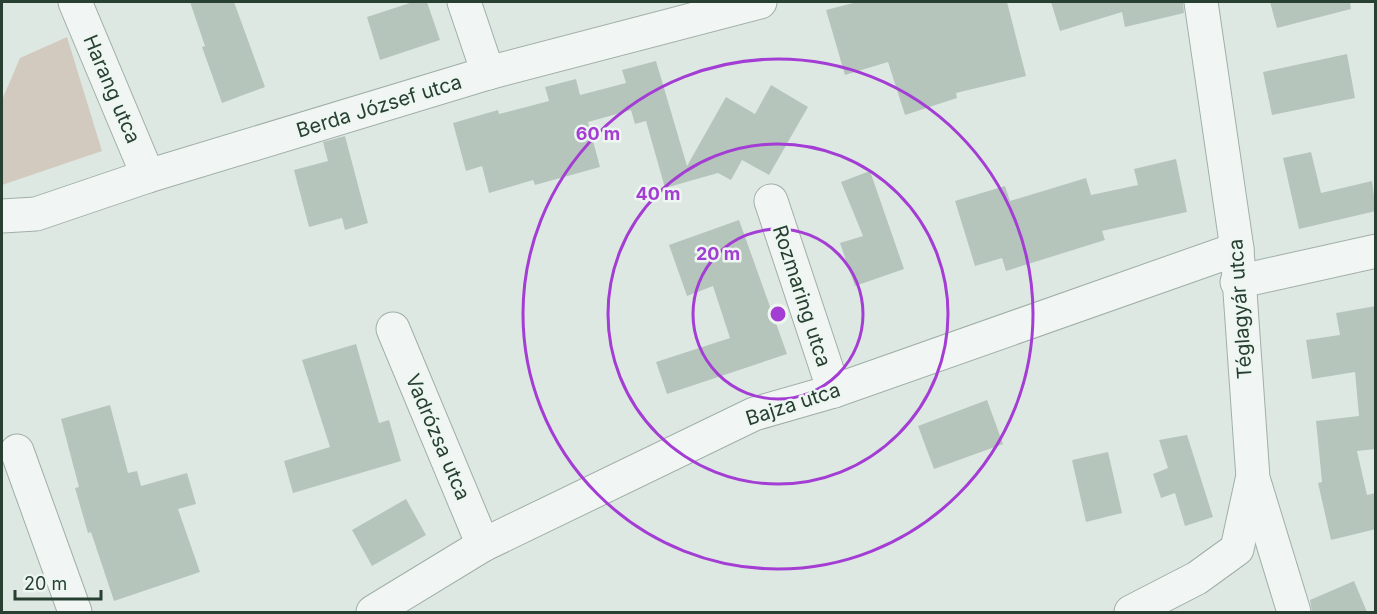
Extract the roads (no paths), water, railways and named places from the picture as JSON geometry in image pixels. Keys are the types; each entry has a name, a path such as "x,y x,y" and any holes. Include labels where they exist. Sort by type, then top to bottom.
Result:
{"street":[{"name":"Harang utca","path":"75,2 148,176"},
{"path":"464,2 488,73"},
{"name":"Berda József utca","path":"2,216 36,214 148,176 488,73 760,2"},
{"name":"Téglagyár utca","path":"1201,2 1237,249 1237,282 1253,478 1294,612"},
{"name":"Rozmaring utca","path":"771,201 834,391"},
{"name":"Bajza utca","path":"373,612 483,545 754,414 834,391 1237,249"},
{"path":"1237,282 1376,251"},
{"name":"Vadrózsa utca","path":"393,329 483,545"},
{"path":"17,451 75,612"},
{"path":"1131,612 1197,578 1237,549 1253,478"}]}
